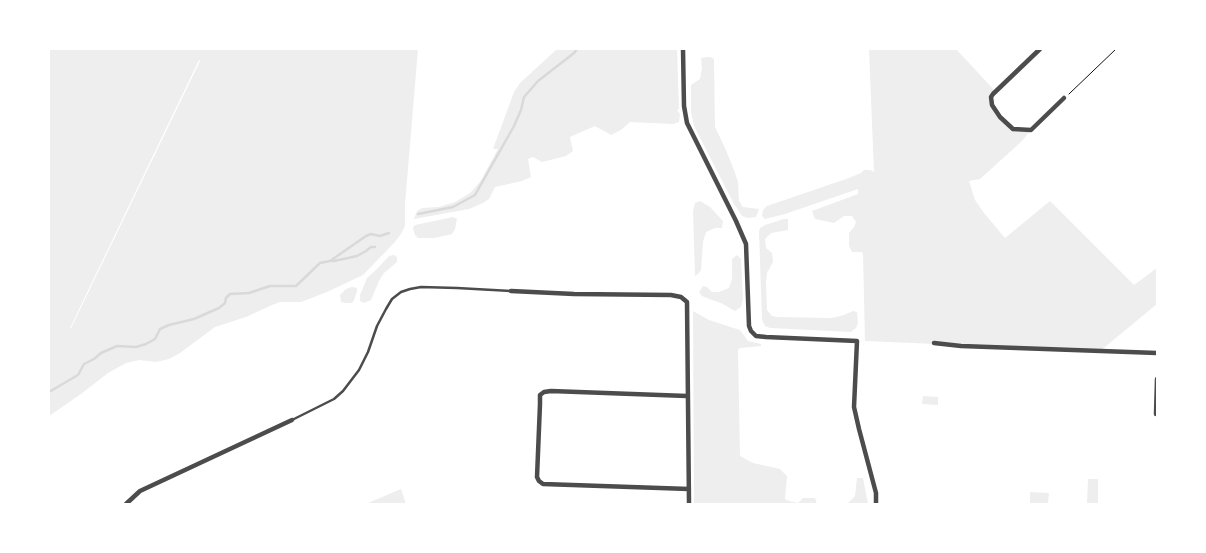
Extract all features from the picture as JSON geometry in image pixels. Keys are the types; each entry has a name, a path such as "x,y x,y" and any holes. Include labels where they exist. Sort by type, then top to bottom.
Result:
{"street":[{"path":"683,49 684,106 687,123 746,244 749,326 751,331 756,336 766,337 857,341 854,407 876,493 876,504"},
{"path":"1039,49 995,91 991,97 992,105 1000,117 1013,129 1031,130 1064,98"},
{"path":"511,291 671,295 684,298 687,307 689,504"},
{"path":"934,343 961,346 1157,353"},
{"path":"1156,414 1157,379"},
{"path":"687,396 544,392 540,395 537,477 543,484 689,489"},
{"path":"126,504 140,491 292,420"}],"lane":[{"path":"292,420 334,399 343,391 359,370 386,309 392,299 401,292 426,287 511,291"}],"path":[{"path":"1064,98 1116,49"}],"shaded area":[{"path":"49,49 418,49 405,204 405,226 394,243 363,275 301,302 280,302 246,317 215,327 169,359 156,362 139,360 126,363 108,373 49,416","holes":["199,60 71,328 70,328"]},
{"path":"557,49 677,49 679,109 677,110 680,114 679,122 673,124 630,122 621,130 611,135 595,126 570,137 573,151 566,156 542,162 533,157 528,159 531,177 495,187 489,199 483,203 469,209 414,219 417,211 422,208 439,207 455,202 470,193 480,182 498,149 493,149 514,92 520,83"},
{"path":"869,49 956,49 995,91 992,105 1013,129 1031,130 1022,141 980,179 969,181 975,200 984,213 1005,238 1050,201 1134,285 1157,268 1157,304 1100,351 865,341 863,253 852,252 849,246 849,233 856,222 852,216 844,216 834,223 815,219 812,211 858,194 858,189 785,214 765,219 762,216 763,210 767,206 849,178 864,170 874,172"},
{"path":"701,58 714,59 715,127 738,182 739,201 743,207 759,209 756,217 748,218 742,216 694,126 691,112 691,85 700,79"},
{"path":"700,201 710,207 723,221 722,228 715,228 706,232 703,242 701,270 695,276 693,211 695,203"},
{"path":"453,217 457,219 452,234 434,238 418,238 415,235 413,228 415,225"},
{"path":"788,219 788,230 771,233 765,239 766,248 772,253 773,262 767,273 767,310 772,316 777,317 832,318 853,311 857,312 858,323 851,332 770,328 765,326 762,320 759,232 760,228 765,225"},
{"path":"394,255 397,257 397,262 384,273 371,300 364,303 360,301 360,295 367,278 389,256"},
{"path":"737,255 741,259 743,299 741,307 735,311 702,296 699,292 703,286 712,292 719,292 729,288 732,279 732,259"},
{"path":"357,288 357,291 352,303 341,302 340,295 346,289"},
{"path":"693,311 709,320 740,330 748,341 761,344 761,346 740,348 738,350 740,456 753,463 780,469 787,476 785,499 798,503 803,498 815,498 817,504 694,504"},
{"path":"923,396 938,397 938,405 922,404"},
{"path":"857,478 863,478 868,504 827,504 848,503 855,496"},
{"path":"1088,479 1098,479 1098,503 1087,503"},
{"path":"401,489 406,504 367,504 368,503"},
{"path":"1030,492 1049,493 1048,503 1030,503"}],"waterway":[{"path":"418,214 453,207 475,195 514,126 524,97 538,81 577,49"},
{"path":"49,392 78,375 84,364 101,353 117,346 136,347 146,344 155,339 160,329 194,319 219,308 225,303 226,298 230,294 249,293 270,286 296,286 320,263 330,261 366,236 371,234 380,236 389,233"},
{"path":"330,261 357,256 371,247 375,247"}]}
